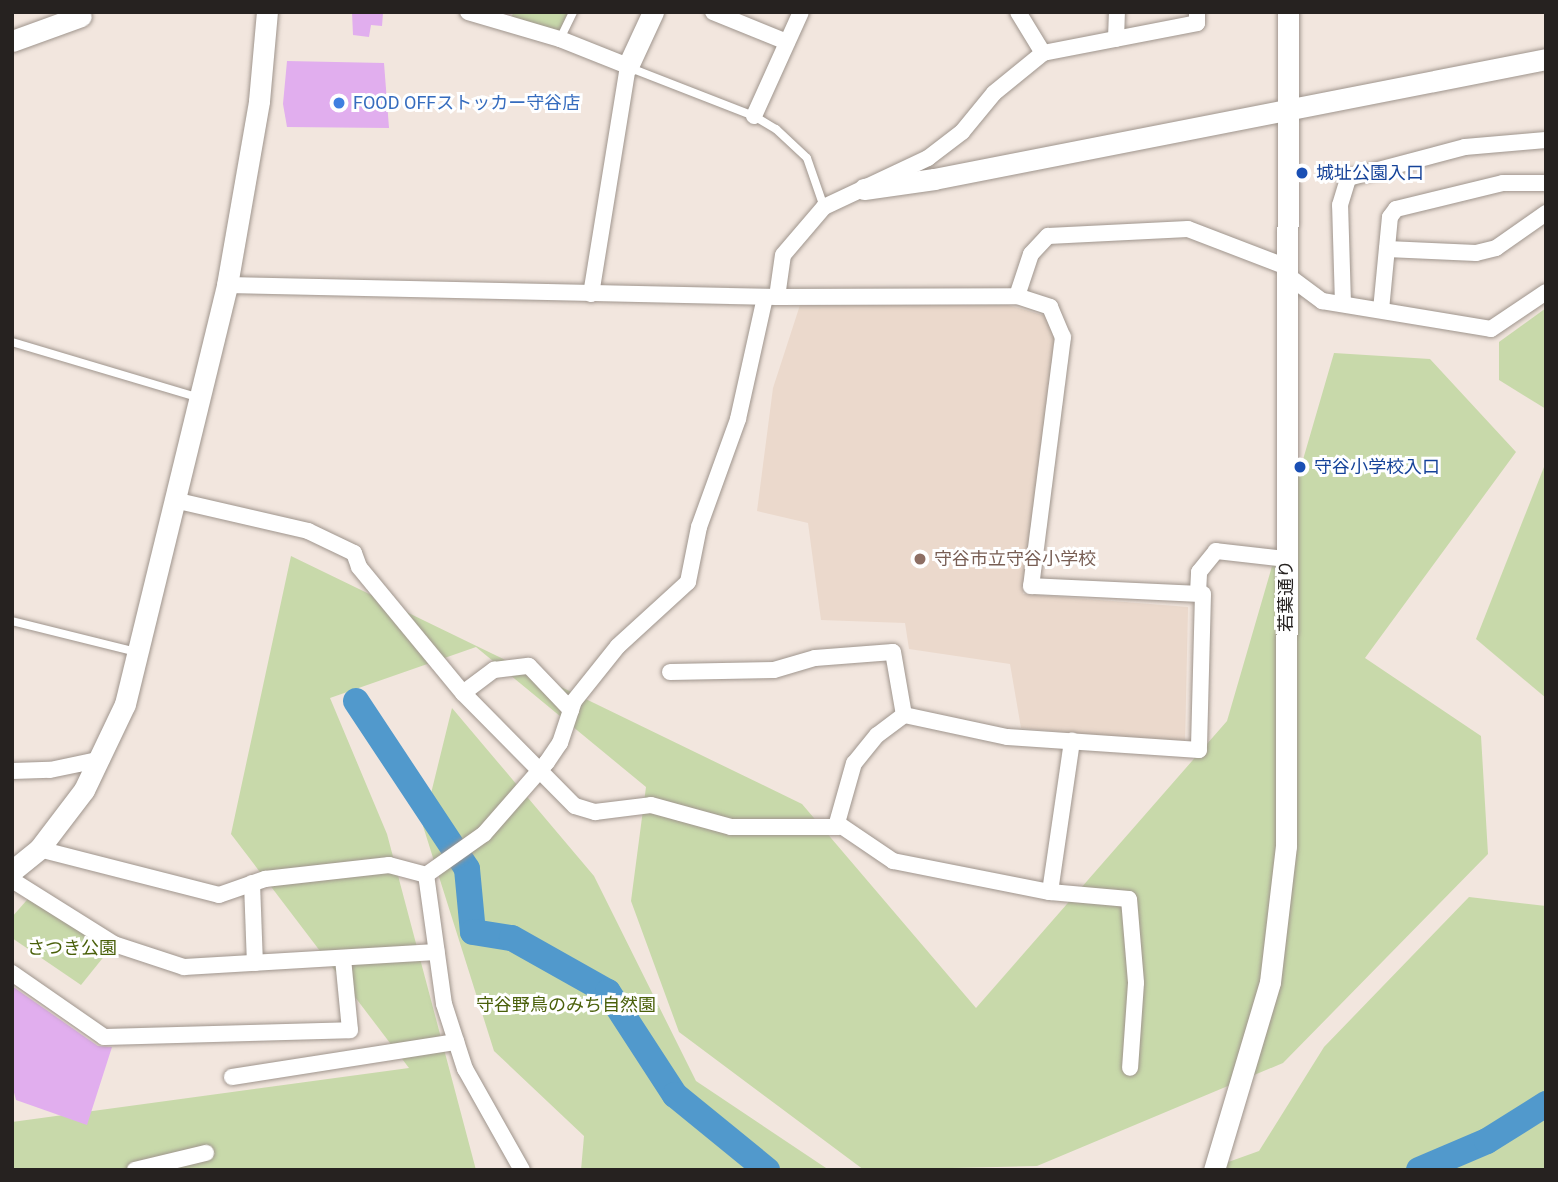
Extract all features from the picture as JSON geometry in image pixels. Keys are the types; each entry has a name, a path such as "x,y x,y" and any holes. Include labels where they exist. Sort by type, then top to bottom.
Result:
{"street":[{"path":"12,872 39,849 102,760 125,704 227,285 260,101 267,12"},
{"path":"468,12 560,39 628,66"},
{"path":"590,294 628,66 653,12"},
{"path":"713,12 787,42"},
{"path":"754,116 801,12"},
{"path":"1018,12 1043,53"},
{"path":"1116,12 1116,39"},
{"path":"426,875 484,834 560,743 571,710 618,646 688,582 699,527 738,419 783,255 824,207 928,158 962,132 994,93 1043,53 1198,23 1198,12"},
{"name":"若葉通り","path":"1214,1170 1256,1040 1277,940 1286,846 1287,271 1290,110 1288,12"},
{"path":"12,41 82,13"},
{"path":"863,189 1290,110 1546,58"},
{"path":"1343,304 1340,205 1348,178 1465,147 1546,140"},
{"path":"1381,310 1390,217 1402,206 1503,183 1546,183"},
{"path":"1387,250 1476,254 1496,248 1546,212"},
{"path":"1017,296 1037,244 1057,234 1188,229 1287,271 1322,301 1491,329 1546,292"},
{"path":"227,285 771,297 1017,296 1050,307 1063,337 1031,586 1203,594 1199,750 1007,737 904,715 877,736 853,763 839,808 839,827"},
{"path":"174,500 308,531 354,553 359,567 463,693 568,801 595,812 651,805 731,827 839,827 893,861 1050,892 1129,899 1136,983 1130,1068"},
{"path":"1198,593 1199,572 1216,551 1286,558"},
{"path":"670,672 774,670 815,658 893,652 904,715"},
{"path":"463,693 494,670 529,666 571,710"},
{"path":"1050,892 1072,741"},
{"path":"12,772 50,770 102,760"},
{"path":"39,849 219,895 252,883 389,865 426,875"},
{"path":"426,875 444,1004 464,1069 522,1170"},
{"path":"12,880 114,944 184,967 437,953"},
{"path":"252,883 255,963"},
{"path":"12,973 104,1037 350,1030 343,958"},
{"path":"232,1077 456,1042"},
{"path":"135,1170 206,1153"}],"lane":[{"path":"560,39 573,12"},
{"path":"628,66 754,116 807,159 824,207"},
{"path":"12,342 199,397"},
{"path":"12,621 139,653"}],"shaded area":[{"name":"守谷市立守谷小学校","path":"800,305 1008,305 1049,317 1055,335 1023,594 1188,607 1185,743 1021,728 1010,664 909,649 905,623 821,620 808,523 757,511 773,388"}],"green space":[{"path":"514,12 568,12 559,33 511,17"},
{"path":"1546,308 1546,409 1499,380 1499,342"},
{"path":"1334,353 1430,359 1516,452 1365,658 1481,736 1488,854 1283,1063 1037,1166 864,1170 679,1032 631,901 646,787 476,647 330,698 387,834 476,1170 12,1170 12,1122 409,1068 231,834 291,556 802,804 976,1008 1227,721"},
{"path":"1546,462 1546,698 1476,639"},
{"name":"守谷野鳥のみち自然園","path":"452,708 594,876 696,1081 829,1170 581,1170 584,1136 494,1051 423,826"},
{"name":"さつき公園","path":"33,893 114,944 81,985 12,938 12,917"},
{"path":"1469,897 1546,906 1546,1170 1206,1170 1259,1151 1324,1047"}],"building":[{"path":"352,12 383,13 382,26 371,25 369,37 353,35"},
{"path":"287,61 384,63 389,128 287,127 283,104"},
{"path":"12,986 98,1046 112,1047 87,1125 16,1100 12,1085"}],"waterway":[{"path":"356,701 467,869 473,932 512,938 608,992 675,1095 767,1170"},
{"path":"1419,1170 1487,1141 1546,1104"}],"place":[{"name":"FOOD OFFストッカー守谷店","path":"339,103"},
{"name":"城址公園入口","path":"1302,173"},
{"name":"守谷小学校入口","path":"1300,467"},
{"name":"守谷市立守谷小学校","path":"920,559"}]}
